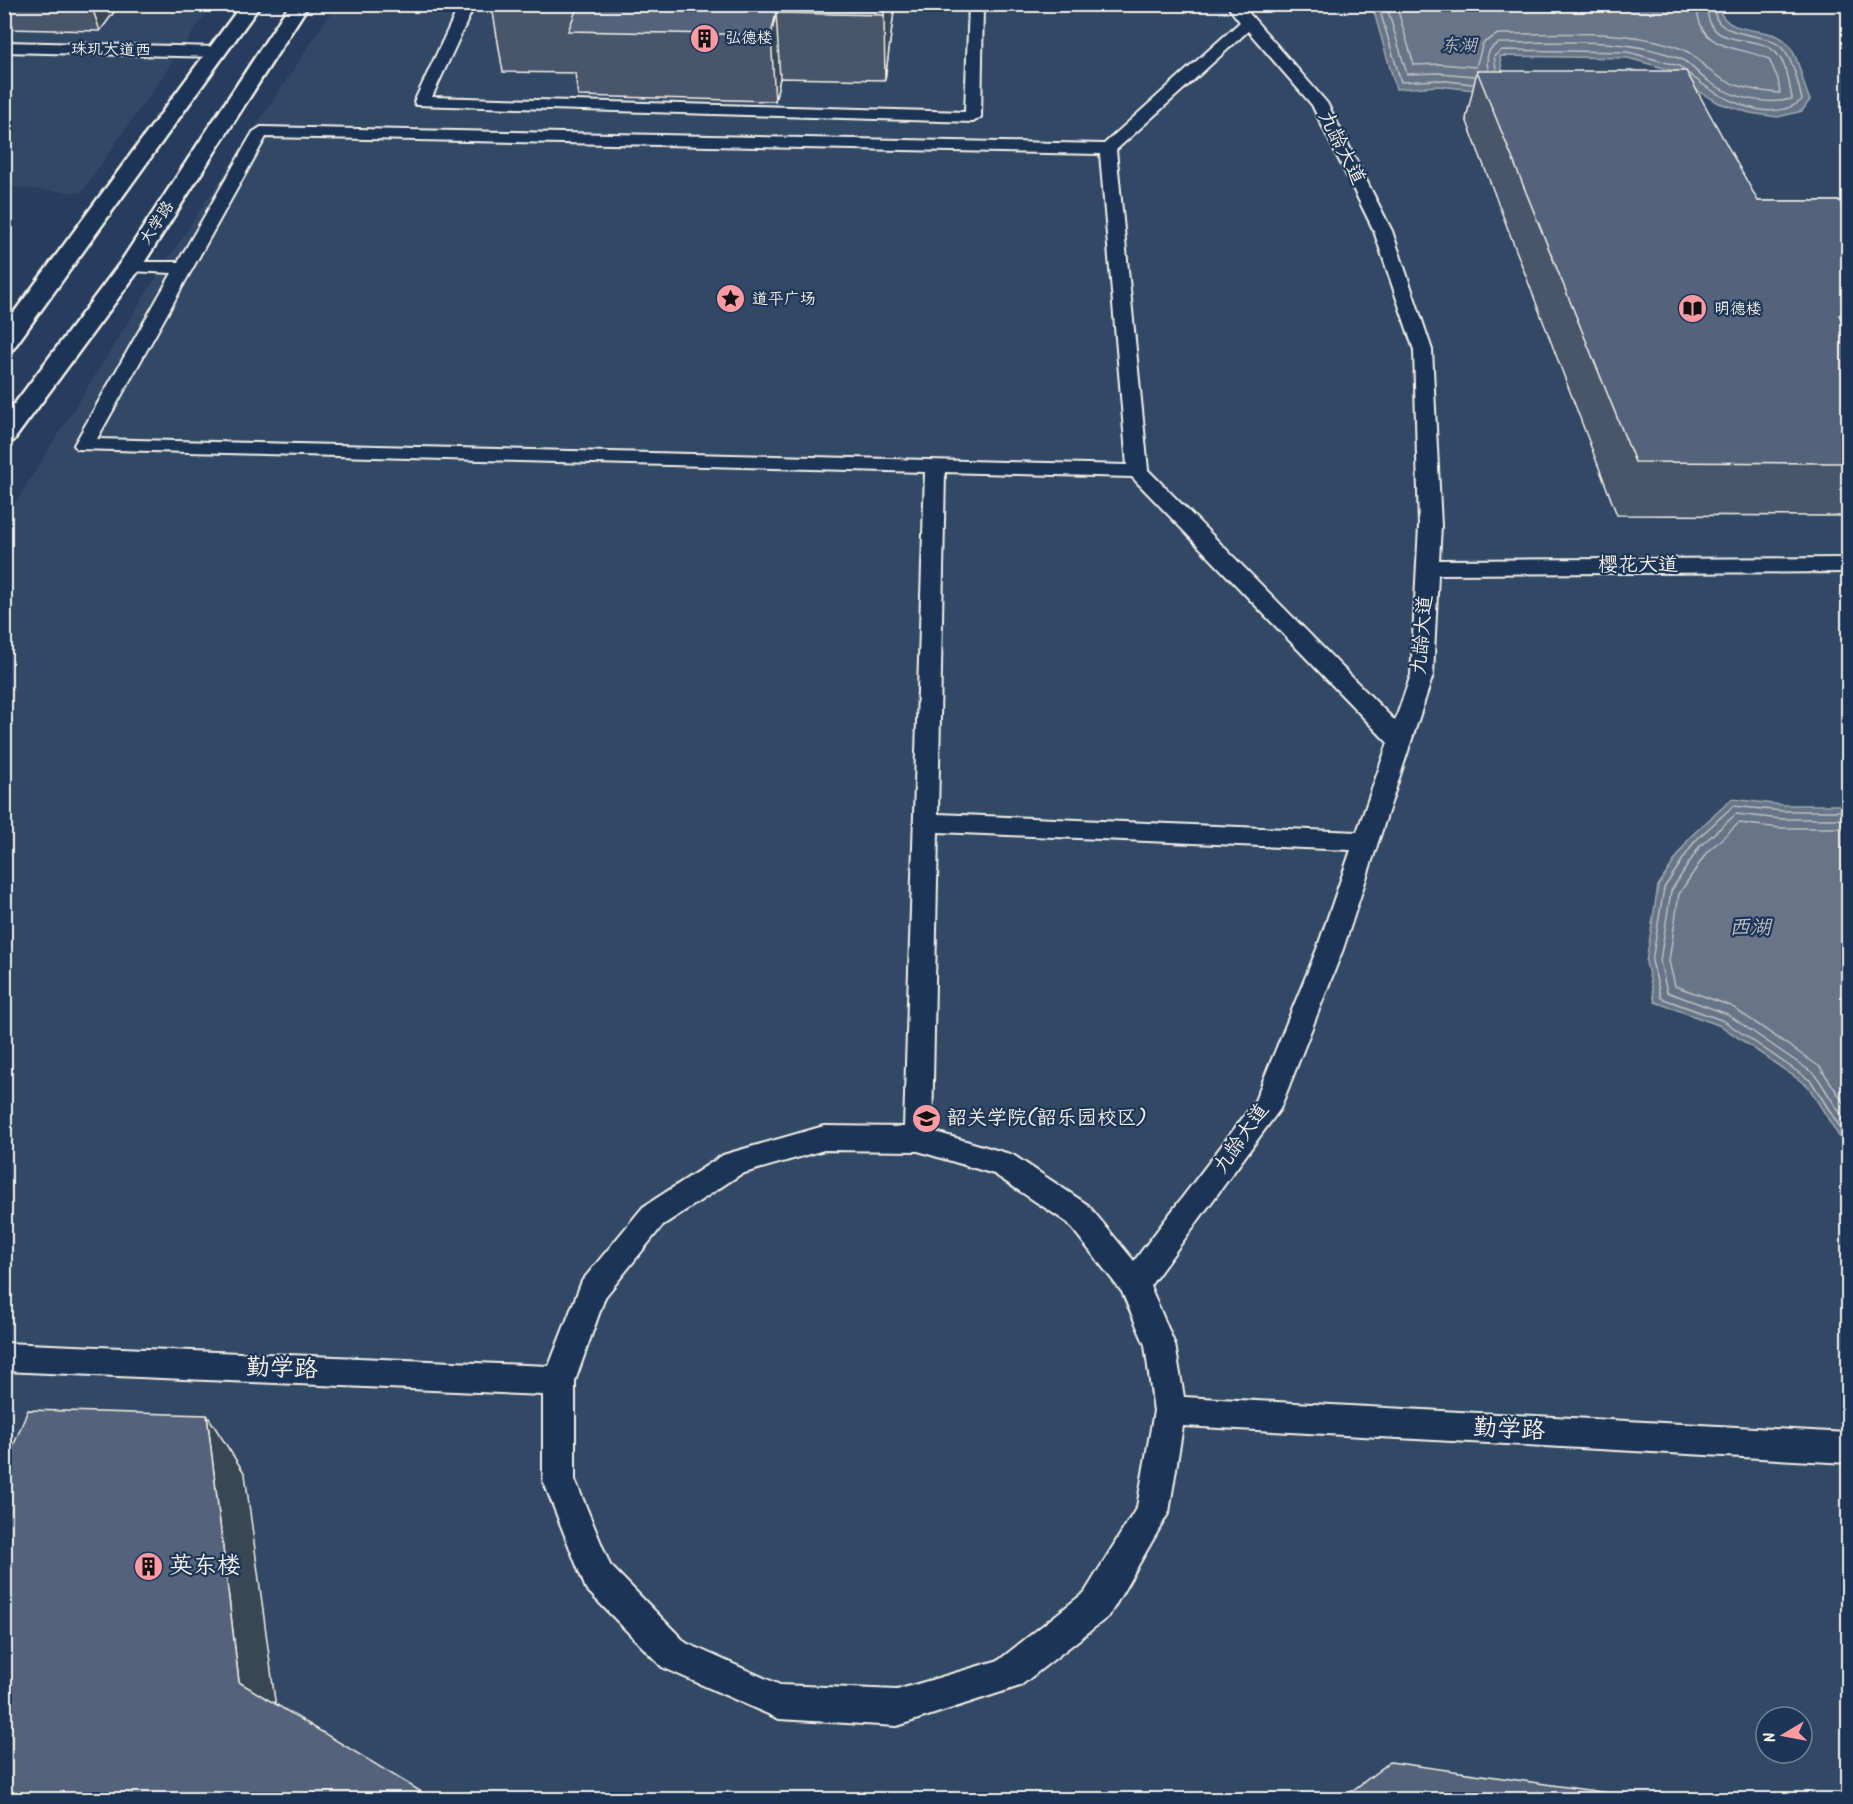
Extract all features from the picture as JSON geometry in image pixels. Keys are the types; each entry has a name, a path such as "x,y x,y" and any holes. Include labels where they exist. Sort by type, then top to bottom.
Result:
{"main road":[{"path":"4,344 252,4"},
{"name":"大学路","path":"4,436 130,266 300,4"}],"lane":[{"path":"468,4 422,102 973,117 976,4"},
{"name":"九龄大道","path":"1134,1284 1266,1109 1330,949 1422,675 1430,526 1423,350 1383,231 1319,103 1233,4"},
{"path":"1138,471 84,445 261,132 1108,149 1249,22"},
{"name":"珠玑大道西","path":"4,47 218,52"},
{"path":"1108,149 1138,471 1400,741"},
{"path":"130,266 183,268"},
{"path":"918,1139 935,466"},
{"name":"樱花大道","path":"1428,567 1848,565"},
{"path":"925,822 1366,842"},
{"path":"824,1138 918,1139 1003,1164 1078,1214 1134,1284 1160,1345 1170,1411 1153,1512 1097,1604 1008,1674 897,1708 779,1702 674,1655 598,1577 559,1480 559,1381 592,1290 652,1216 733,1164 824,1138"},
{"name":"勤学路","path":"4,1357 559,1381"},
{"name":"勤学路","path":"1170,1411 1848,1448"}],"shaded area":[{"path":"4,5 212,5 81,193 5,187"},
{"name":"韶关学院(韶乐园校区)","path":"336,5 1848,5 1848,1799 5,1799 4,521 162,268"}],"water":[{"name":"东湖","path":"1372,5 1726,5 1719,9 1730,24 1767,33 1784,40 1794,53 1810,100 1802,111 1778,117 1750,113 1719,103 1698,91 1678,72 1628,58 1500,56 1505,88 1484,91 1438,86 1396,89"},
{"name":"西湖","path":"1732,799 1782,805 1848,805 1848,1151 1808,1086 1721,1026 1655,1002 1646,962 1658,886 1690,837"}],"building":[{"path":"493,4 886,4 884,15 776,13 771,35 568,31 577,8 492,7"},
{"name":"明德楼","path":"1477,71 1686,71 1758,201 1848,201 1848,315 1839,315 1848,332 1848,463 1635,462"},
{"name":"英东楼","path":"28,1410 207,1415 239,1682 435,1800 4,1800 4,1469"},
{"path":"1390,1762 1658,1800 1340,1800"}],"place":[{"name":"弘德楼","path":"704,38"},
{"name":"道平广场","path":"731,299"},
{"name":"明德楼","path":"1693,309"},
{"name":"韶关学院(韶乐园校区)","path":"926,1119"},
{"name":"英东楼","path":"148,1566"}]}
